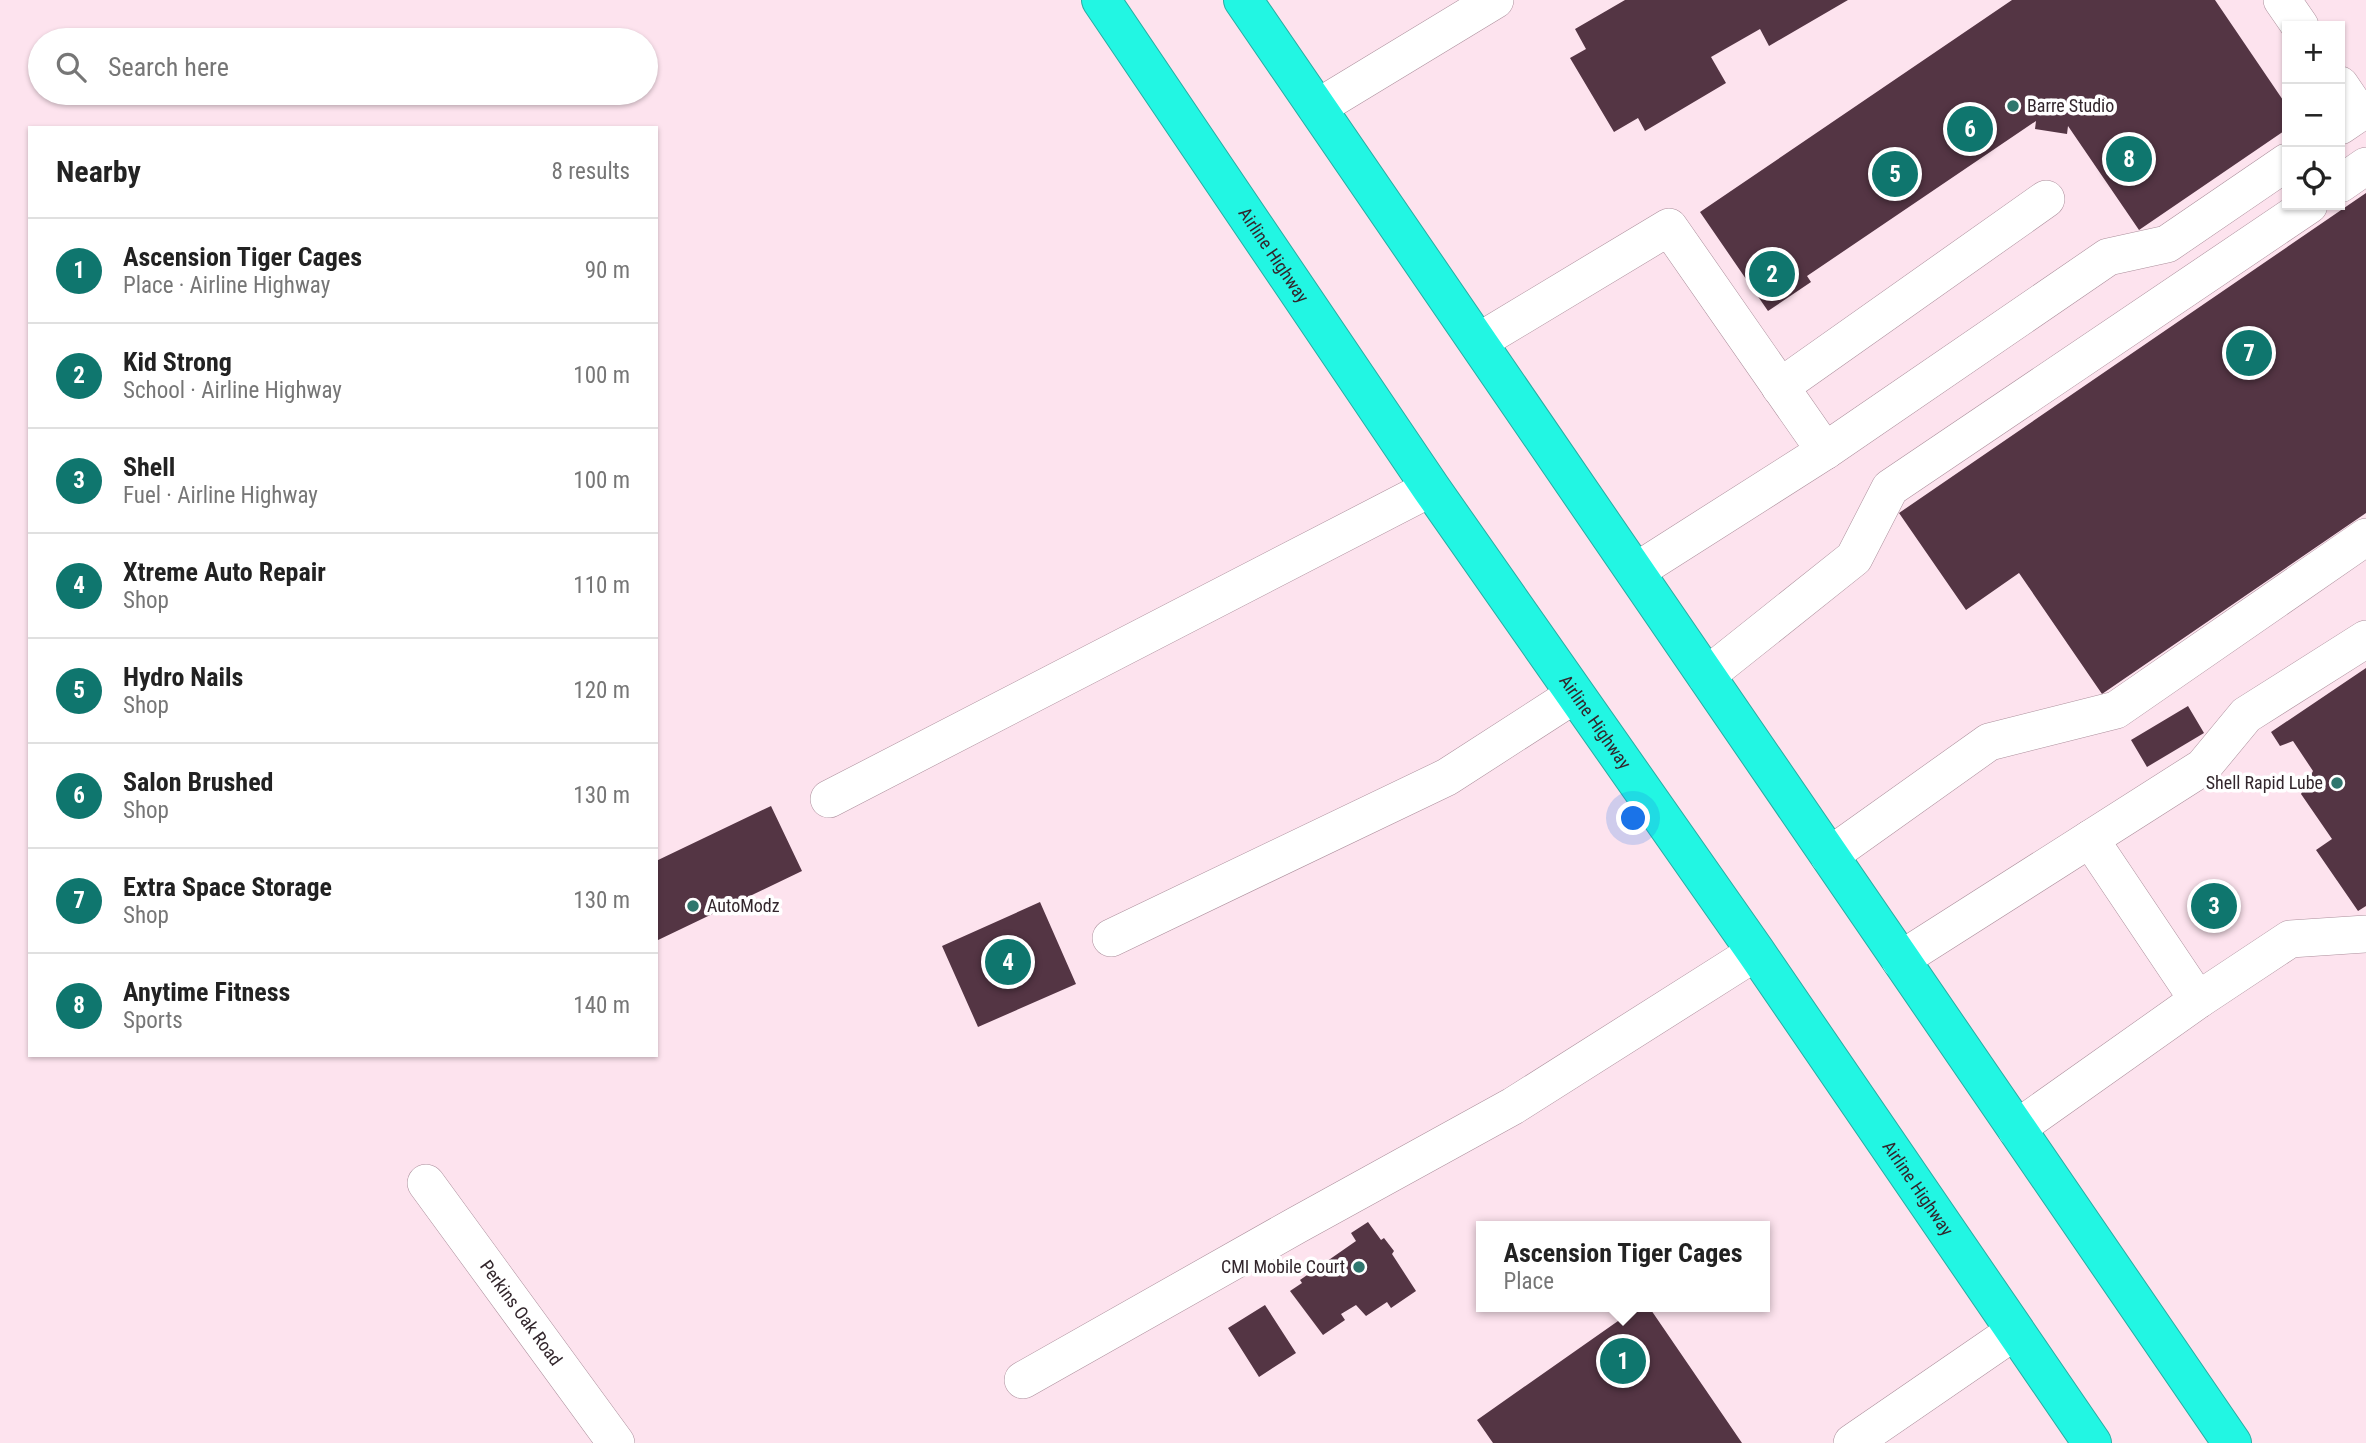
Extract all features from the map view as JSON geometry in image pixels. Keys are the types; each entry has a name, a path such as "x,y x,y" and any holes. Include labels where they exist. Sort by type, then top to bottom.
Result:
{"highway":[{"name":"Airline Highway","path":"1101,0 1431,488 1756,952 2092,1443"},
{"path":"1242,1 2232,1443"}],"street":[{"path":"1317,108 1495,0"},
{"path":"2282,0 2297,21"},
{"path":"2345,92 2359,113 2345,123"},
{"path":"1635,572 1825,451 2108,257 2168,244 2282,165"},
{"path":"2345,181 2366,166"},
{"path":"1780,387 2046,199"},
{"path":"1706,676 1854,558 1890,488 2302,210"},
{"path":"1478,342 1669,227 1825,451"},
{"path":"829,799 1431,488"},
{"path":"1829,856 1989,742 2116,710 2366,537"},
{"path":"1900,960 2203,767 2246,715 2366,639"},
{"path":"1111,938 1447,777 1574,695"},
{"path":"2090,839 2198,1000"},
{"path":"2016,1129 2198,1000 2290,939 2366,934"},
{"path":"1023,1380 1513,1106 1756,952"},
{"name":"Perkins Oak Road","path":"426,1183 616,1443"},
{"path":"1852,1443 2015,1331"}],"building":[{"path":"1625,0 1848,0 1769,46 1760,29 1711,57 1726,83 1645,131 1638,118 1614,132 1570,58 1586,49 1575,29"},
{"path":"2012,0 2215,0 2282,99 2282,132 2139,230 2068,126 2067,134 2035,129 2036,121 1807,276 1811,282 1768,311 1700,212"},
{"path":"2366,193 2366,513 2102,694 2019,573 1966,610 1899,513 2341,210 2345,210"},
{"name":"Shell Rapid Lube","path":"2366,668 2366,906 2358,911 2316,850 2332,839 2301,794 2313,771 2293,741 2280,746 2271,732"},
{"path":"2188,706 2204,733 2147,767 2131,740"},
{"name":"AutoModz","path":"771,806 802,871 658,940 658,860"},
{"path":"1040,902 1076,984 978,1027 942,946"},
{"name":"CMI Mobile Court","path":"1368,1222 1381,1240 1384,1238 1394,1251 1392,1254 1416,1291 1391,1308 1387,1302 1366,1316 1356,1305 1341,1314 1345,1320 1323,1335 1290,1291 1302,1283 1300,1280 1356,1241 1351,1233"},
{"path":"1265,1305 1296,1353 1259,1377 1228,1328"},
{"path":"1631,1312 1652,1312 1742,1443 1493,1443 1477,1420"}],"place":[{"name":"Barre Studio","path":"2013,106"},
{"name":"Salon Brushed","path":"1970,129"},
{"name":"Anytime Fitness","path":"2129,159"},
{"name":"Hydro Nails","path":"1895,174"},
{"name":"Kid Strong","path":"1772,274"},
{"name":"Extra Space Storage","path":"2249,353"},
{"name":"Shell Rapid Lube","path":"2337,783"},
{"name":"AutoModz","path":"693,906"},
{"name":"Shell","path":"2214,906"},
{"name":"Xtreme Auto Repair","path":"1008,962"},
{"name":"CMI Mobile Court","path":"1359,1267"},
{"name":"Ascension Tiger Cages","path":"1623,1361"}]}
